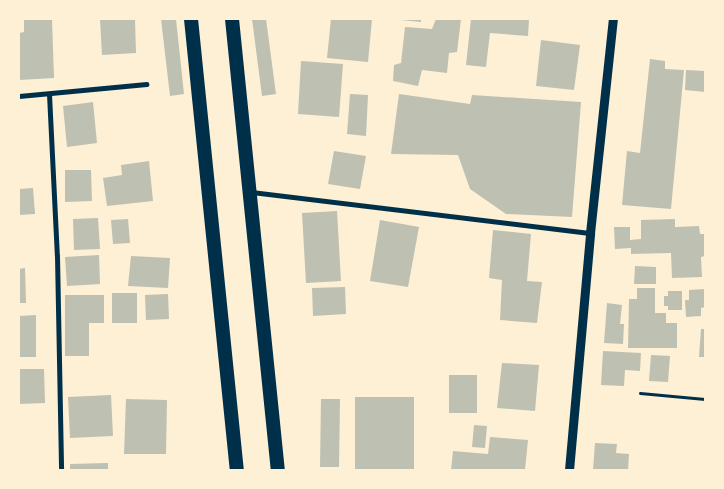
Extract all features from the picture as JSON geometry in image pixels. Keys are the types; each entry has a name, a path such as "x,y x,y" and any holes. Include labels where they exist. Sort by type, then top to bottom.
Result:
{"highway":[{"path":"190,19 237,470"},
{"path":"232,19 278,470"}],"street":[{"path":"569,470 590,232 613,19"},
{"path":"19,96 146,84"},
{"path":"49,94 57,256 61,470"},
{"path":"250,192 590,232"}],"path":[{"path":"640,393 705,399"}],"building":[{"path":"24,19 52,19 54,78 19,80 19,33 24,32"},
{"path":"100,19 135,19 136,53 102,55"},
{"path":"161,19 176,19 184,94 170,96"},
{"path":"252,19 266,19 276,94 262,96"},
{"path":"331,19 372,19 368,62 327,58"},
{"path":"390,19 421,19 421,22"},
{"path":"436,19 461,19 457,52 449,53 447,73 422,70 418,86 393,81 394,65 401,63 405,27 432,29"},
{"path":"471,19 529,19 528,36 490,33 486,67 466,65"},
{"path":"541,40 580,45 574,90 536,86"},
{"path":"650,59 665,61 665,69 684,70 671,209 622,205 627,151 640,153"},
{"path":"301,61 343,64 339,117 298,114"},
{"path":"686,70 705,71 705,92 685,90"},
{"path":"350,94 368,95 366,136 347,134"},
{"path":"399,94 470,104 472,95 581,102 572,217 506,214 470,189 458,155 391,154"},
{"path":"93,102 97,143 67,147 63,106"},
{"path":"334,151 366,156 360,189 328,184"},
{"path":"149,161 153,201 107,206 103,178 122,175 121,165"},
{"path":"65,170 91,170 92,201 65,202"},
{"path":"33,188 35,214 19,215 19,189"},
{"path":"337,211 341,281 306,283 302,213"},
{"path":"98,218 100,249 74,250 73,219"},
{"path":"128,219 130,243 113,244 111,220"},
{"path":"675,219 675,227 699,226 700,234 705,234 705,256 701,257 702,277 672,278 671,253 631,254 631,248 615,249 614,227 630,227 630,240 641,239 641,220"},
{"path":"380,220 419,227 408,287 370,281"},
{"path":"493,230 531,234 527,281 542,282 537,323 500,320 502,280 489,278"},
{"path":"99,255 100,284 67,286 65,257"},
{"path":"131,256 170,258 168,288 128,286"},
{"path":"635,266 656,267 656,284 634,284"},
{"path":"25,268 26,303 19,303 19,269"},
{"path":"345,287 346,314 313,316 312,288"},
{"path":"637,288 655,288 655,313 666,313 666,323 677,323 677,348 628,348 629,299 637,299"},
{"path":"705,289 705,307 701,308 701,316 686,317 685,300 689,300 689,290"},
{"path":"668,291 682,291 682,310 668,310 668,306 664,306 664,296 668,296"},
{"path":"112,293 137,293 137,323 112,323"},
{"path":"168,294 169,319 146,320 145,295"},
{"path":"65,295 104,295 104,323 89,323 89,356 65,356"},
{"path":"607,303 622,305 620,324 624,324 623,344 604,343"},
{"path":"36,315 36,357 19,357 19,316"},
{"path":"701,329 705,329 705,357 699,357"},
{"path":"603,351 641,353 640,371 625,370 624,386 601,385"},
{"path":"651,355 670,356 668,382 649,381"},
{"path":"502,363 539,365 535,411 497,408"},
{"path":"19,369 44,369 45,403 19,404"},
{"path":"449,375 477,375 477,413 449,413"},
{"path":"111,395 113,436 70,438 68,397"},
{"path":"355,397 414,397 414,470 355,470"},
{"path":"126,399 167,400 166,454 124,454"},
{"path":"321,399 340,399 339,467 320,467"},
{"path":"474,425 487,426 485,448 472,447"},
{"path":"490,437 528,440 525,470 451,470 453,451 488,454"},
{"path":"595,443 617,444 616,453 629,454 628,470 593,470"},
{"path":"108,463 108,470 70,470 70,464"}]}
